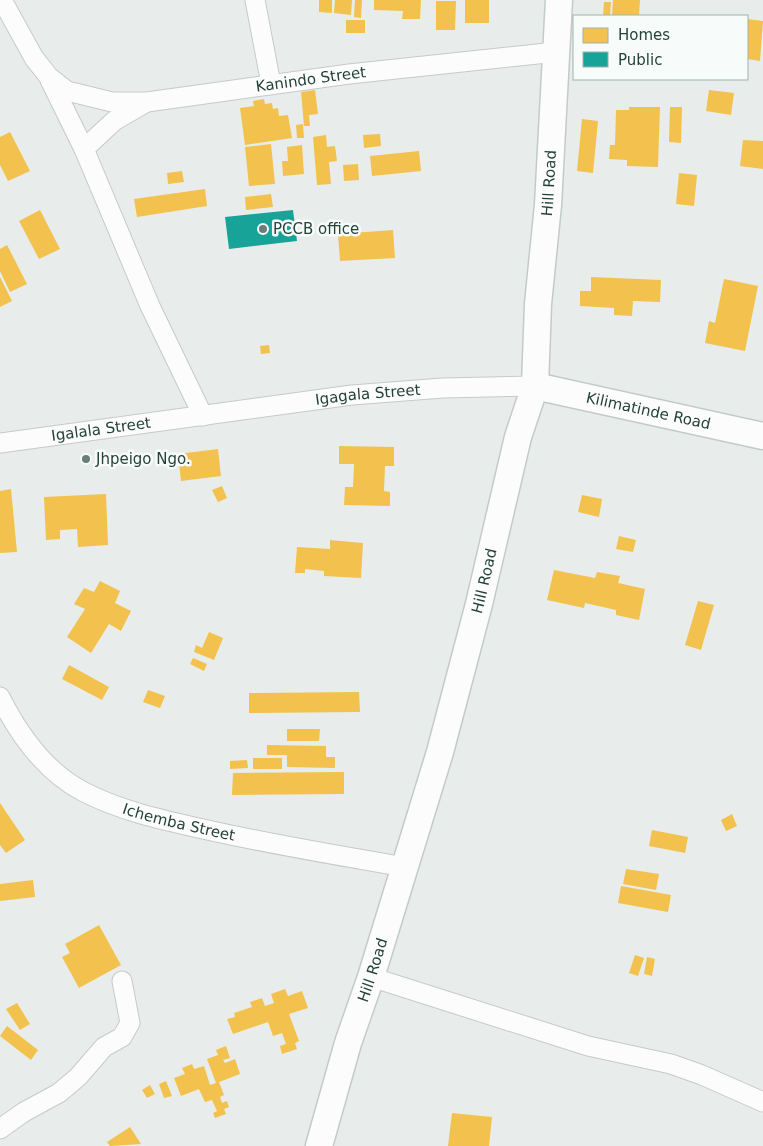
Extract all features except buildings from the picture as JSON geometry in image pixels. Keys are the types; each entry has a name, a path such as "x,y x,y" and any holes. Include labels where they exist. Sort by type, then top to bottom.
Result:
{"main road":[{"name":"Hill Road","path":"319,1146 348,1043 371,977 440,752 479,604 518,437 535,386 538,304 548,205 559,0"},
{"name":"Kilimatinde Road","path":"535,386 763,436"}],"street":[{"path":"2,0 34,58 49,77 84,149 138,280 203,416"},
{"path":"255,0 271,84"},
{"name":"Kanindo Street","path":"49,77 67,92 112,102 147,102 271,84 556,52"},
{"path":"84,149 114,121 147,102"},
{"name":"Igagala Street","path":"203,416 352,395 443,388 535,386"},
{"name":"Igalala Street","path":"0,443 203,416"},
{"name":"Ichemba Street","path":"0,697 29,746 55,771 83,791 118,806 170,822 237,837 404,866"},
{"path":"371,977 588,1046 678,1067 739,1090 763,1102"},
{"path":"0,1130 24,1112 59,1093 78,1077 104,1047 122,1037 130,1023 122,982"}],"place":[{"name":"PCCB office","path":"263,229"},
{"name":"Jhpeigo Ngo.","path":"86,459"}]}
